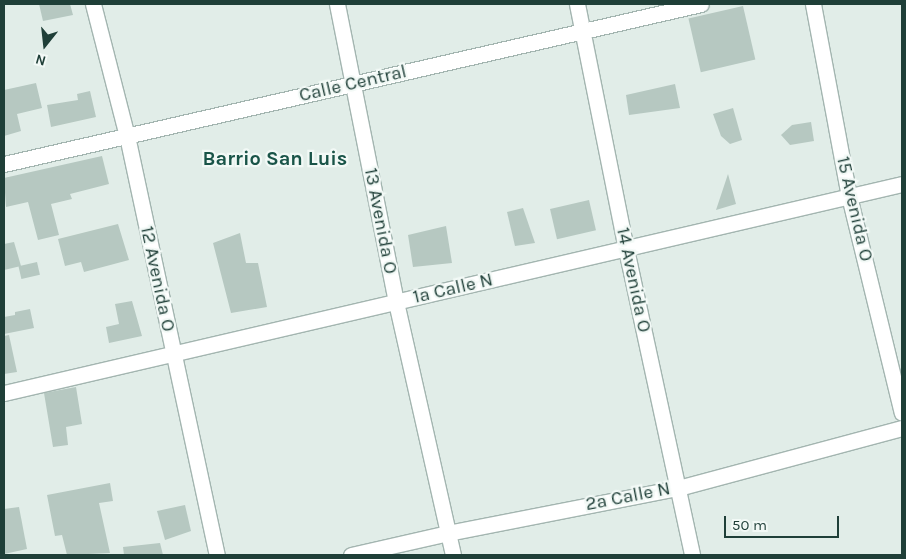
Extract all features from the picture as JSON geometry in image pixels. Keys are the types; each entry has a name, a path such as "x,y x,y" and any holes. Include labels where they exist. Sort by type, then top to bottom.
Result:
{"street":[{"name":"12 Avenida O","path":"93,4 126,136 217,555"},
{"name":"13 Avenida O","path":"336,4 396,302 452,555"},
{"name":"14 Avenida O","path":"577,4 626,249 692,555"},
{"name":"Calle Central","path":"4,164 702,4"},
{"name":"15 Avenida O","path":"813,4 849,196 902,413"},
{"name":"1a Calle N","path":"4,393 902,184"},
{"name":"2a Calle N","path":"352,555 448,533 678,488 902,428"}],"building":[{"path":"39,4 70,4 73,15 43,21"},
{"path":"743,6 755,60 701,72 688,19"},
{"path":"36,83 42,108 17,114 21,131 4,136 4,90"},
{"path":"675,84 680,108 629,115 626,95"},
{"path":"90,91 96,117 51,127 47,105 78,100 77,94"},
{"path":"733,108 742,140 730,144 721,136 713,114"},
{"path":"811,122 814,141 790,145 781,135 792,125"},
{"path":"102,156 109,184 70,194 72,199 51,204 59,235 38,240 28,202 6,207 4,178"},
{"path":"728,174 736,204 716,210"},
{"path":"589,200 596,230 557,239 550,209"},
{"path":"523,208 535,243 515,246 507,212"},
{"path":"118,224 129,260 84,272 81,262 65,266 58,239"},
{"path":"446,226 452,263 413,267 408,235"},
{"path":"240,233 246,263 258,263 267,307 231,313 213,243"},
{"path":"14,242 21,266 4,270 4,244"},
{"path":"37,262 40,275 21,279 18,266"},
{"path":"132,301 142,336 109,343 106,327 119,324 115,304"},
{"path":"30,309 34,328 4,334 4,317 15,315 15,312"},
{"path":"9,335 17,372 4,374 4,336"},
{"path":"76,387 82,424 66,427 68,445 53,447 44,393"},
{"path":"110,483 113,501 99,503 110,553 67,555 62,535 55,536 47,495"},
{"path":"185,505 191,531 165,540 157,511"},
{"path":"19,507 27,549 4,554 4,509"},
{"path":"160,543 163,555 124,555 123,547"}],"district":[{"name":"Barrio San Luis","path":"275,158"}]}
